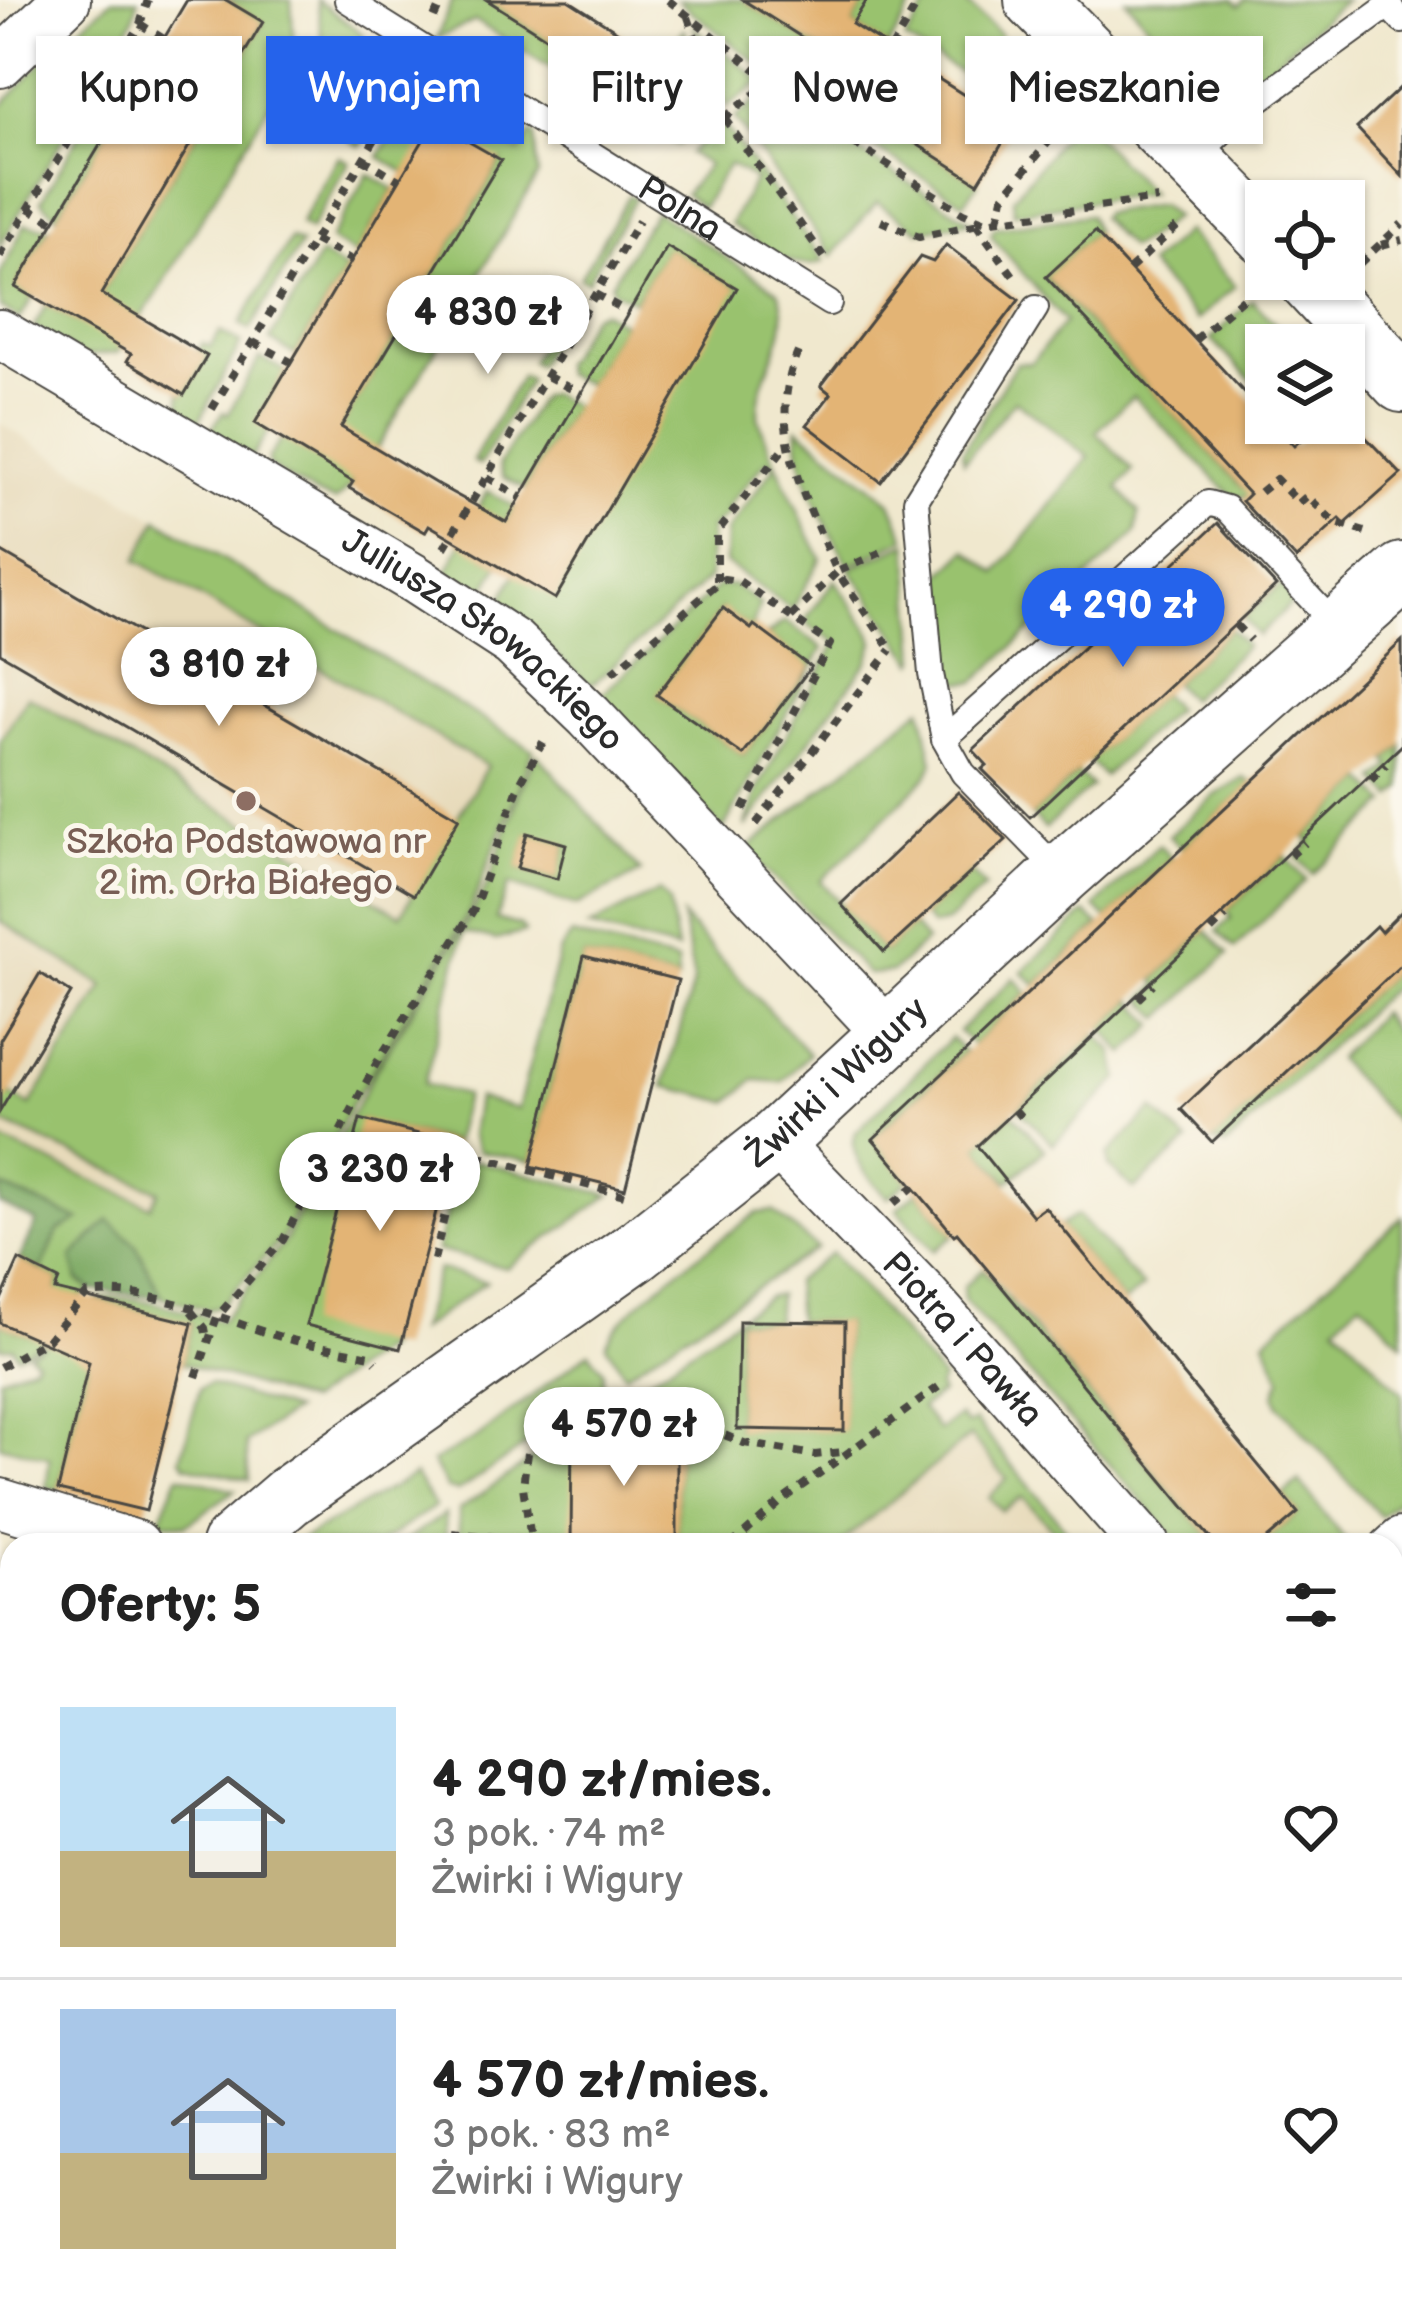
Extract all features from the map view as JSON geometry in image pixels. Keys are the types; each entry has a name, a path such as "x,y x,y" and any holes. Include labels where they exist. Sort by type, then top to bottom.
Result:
{"street":[{"path":"0,63 66,0"},
{"path":"1023,19 1178,179 1245,222"},
{"path":"1351,300 1402,382"},
{"name":"Juliusza Słowackiego","path":"0,334 413,578 513,643 589,716 890,1036"},
{"name":"Żwirki i Wigury","path":"246,1533 288,1497 636,1251 775,1141 1062,874 1340,630 1390,552"},
{"name":"Piotra i Pawła","path":"775,1141 922,1293 1134,1533"},
{"path":"0,1503 97,1533"}],"lane":[{"name":"Polna","path":"347,0 405,36"},
{"path":"1178,179 1249,107 1388,6 1402,21"},
{"name":"Polna","path":"524,111 829,303"},
{"path":"1036,308 916,500 932,681 944,739 963,772 1062,874"},
{"path":"944,739 1202,505 1214,502 1226,508 1340,630"}],"path":[{"path":"133,36 148,0"},
{"path":"668,0 749,62"},
{"path":"899,36 920,0"},
{"path":"687,15 695,36"},
{"path":"140,24 159,36"},
{"path":"725,117 749,99"},
{"path":"725,119 828,263"},
{"path":"0,256 68,144"},
{"path":"215,406 372,144"},
{"path":"855,144 981,223 1036,308"},
{"path":"998,220 1003,197 1047,144"},
{"path":"363,159 399,180"},
{"path":"881,221 919,237 1178,179"},
{"path":"449,540 655,194"},
{"path":"29,208 54,222"},
{"path":"1130,269 1183,221"},
{"path":"1365,253 1402,224"},
{"path":"314,239 352,260"},
{"path":"1379,245 1402,239"},
{"path":"595,294 628,312"},
{"path":"1195,340 1245,296"},
{"path":"254,341 291,362"},
{"path":"798,352 786,379 783,421 793,466 837,572 899,661 932,681"},
{"path":"547,376 581,394"},
{"path":"717,581 717,532 732,506 788,443"},
{"path":"487,477 520,497"},
{"path":"1214,502 1250,500 1276,479 1299,503 1307,496 1334,524 1359,532 1390,552"},
{"path":"791,617 837,572 919,535"},
{"path":"605,680 717,581 739,581 830,644 737,820"},
{"path":"751,831 891,650"},
{"path":"196,1377 217,1317 283,1240 376,1064 474,909 519,785 543,742"},
{"path":"1371,780 1386,765"},
{"path":"1290,856 1305,843"},
{"path":"1211,931 1226,916"},
{"path":"1138,999 1153,985"},
{"path":"434,1260 459,1155 464,1152"},
{"path":"477,1156 632,1197"},
{"path":"0,1367 47,1340 87,1294 136,1296 289,1339 370,1356 376,1362"},
{"path":"193,1310 210,1313 229,1302"},
{"path":"193,1310 207,1340"},
{"path":"744,1533 925,1393 950,1379"},
{"path":"619,1423 700,1425 744,1443 814,1455 853,1451"},
{"path":"527,1454 523,1487 529,1533"}],"shaded area":[{"name":"Szkoła Podstawowa nr 2 im. Orła Białego","path":"0,423 525,743 454,871 435,860 194,1270 0,1186"},
{"path":"975,1421 1069,1533 777,1533"}],"green space":[{"path":"112,0 138,0 124,36 70,36"},
{"path":"226,0 291,0 293,36 266,36 266,110 117,353 83,356 34,327 46,305 82,325 190,144 242,144 242,58 263,23"},
{"path":"317,0 364,35 363,36 322,36"},
{"path":"452,0 487,0 548,38 548,66 524,51 524,36 499,36 475,21 438,36"},
{"path":"677,0 743,0 800,36 749,36 749,57"},
{"path":"857,0 916,0 895,36 871,36 852,24 864,5"},
{"path":"931,0 962,0 1000,34 965,36 965,75 941,61 941,36 908,36"},
{"path":"1126,0 1233,0 1239,6 1245,0 1345,0 1263,72 1263,36 1158,36"},
{"path":"725,52 749,71 749,91 727,107"},
{"path":"36,69 36,144 60,144 0,246 0,108"},
{"path":"749,106 749,138 735,118"},
{"path":"725,127 824,261 800,264 788,260 730,224 755,180 729,164 702,207 685,194 708,165 689,153 700,144 725,144"},
{"path":"530,134 534,135 538,175 377,449 373,447 349,488 335,501 269,466 268,459 282,438 320,461 501,161 405,172 379,157 386,144 504,144 519,152"},
{"path":"74,144 101,144 57,216 41,201"},
{"path":"753,144 847,144 971,221 919,231 877,202 832,256"},
{"path":"868,144 916,144 978,183 964,203"},
{"path":"1056,144 1104,144 1150,193 1014,213 1013,198"},
{"path":"339,156 349,162 310,230 300,224"},
{"path":"368,174 394,189 355,255 330,240"},
{"path":"629,195 635,198 587,282 580,278"},
{"path":"1160,205 1174,217 1129,248 1100,218 1103,213"},
{"path":"655,211 778,291 783,323 763,382 758,414 821,558 792,610 725,563 726,532 775,466 767,460 726,508 731,511 710,529 709,578 588,684 499,603 515,575 736,288 667,248 635,301 613,290 611,284"},
{"path":"1089,215 1095,232 1046,278 1244,489 1272,463 1250,496 1233,497 1133,396 1096,432 1133,470 1118,488 1139,512 1136,533 975,682 954,682 942,675 940,576 967,550 997,573 1089,457 1015,400 964,461 962,452 1016,363 1031,363 1065,322 991,236 994,228"},
{"path":"25,224 50,228 16,286 33,297 20,319 0,307 0,275"},
{"path":"1186,231 1235,286 1197,320 1148,265"},
{"path":"291,239 301,244 250,330 240,324"},
{"path":"320,255 346,270 295,355 270,340"},
{"path":"571,294 577,298 537,365 531,361"},
{"path":"1252,300 1275,324 1245,324 1245,374 1211,339"},
{"path":"602,311 623,323 587,384 563,374 562,364 592,315"},
{"path":"220,332 241,343 195,429 181,417 180,392 184,394 206,357 198,351 203,343 211,347"},
{"path":"260,358 286,371 256,422 269,431 252,457 209,433 223,412 228,414"},
{"path":"521,376 529,380 480,465 473,461"},
{"path":"550,394 574,406 525,489 503,477 499,465 541,396"},
{"path":"798,428 891,502 906,538 849,565 807,480"},
{"path":"487,491 515,507 485,557 499,565 482,595 446,574"},
{"path":"158,519 533,750 469,912 352,1103 282,1238 221,1305 209,1310 162,1297 136,1245 78,1280 92,1290 73,1302 42,1342 17,1355 13,1347 0,1348 0,1323 34,1337 59,1281 41,1271 58,1231 78,1220 0,1186 0,1140 151,1206 159,1191 0,1122 0,1089 30,1106 104,986 0,921 0,741 28,696 401,915 487,766 137,560"},
{"path":"908,543 917,659 915,662 850,569"},
{"path":"835,580 871,633 874,642 868,661 745,828 758,789 836,642 809,626 807,617"},
{"path":"1282,584 1293,602 1258,636 1243,618"},
{"path":"734,585 760,604 751,629 722,609 658,695 743,755 811,668 767,635 785,621 823,648 723,830 601,700 603,693 718,586"},
{"path":"1230,629 1246,646 1189,699 1173,683"},
{"path":"1161,694 1175,709 1104,776 1089,761"},
{"path":"922,708 933,763 927,776 821,881 884,952 913,926 926,941 892,972 868,974 746,850"},
{"path":"1402,745 1402,788 1393,797 1377,780 1391,767 1387,760"},
{"path":"537,754 641,872 576,906 509,884 496,919 521,926 525,932 496,940 464,932 424,1084 465,1095 454,1143 360,1120 388,1346 308,1402 182,1363 192,1323 104,1302 58,1490 46,1487 50,1458 0,1445 0,1377 34,1364 36,1359 29,1353 100,1299 153,1303 221,1321 285,1241 374,1073 471,916 490,879","holes":["528,834 566,845 556,879 518,868"]},
{"path":"1078,773 1091,786 1045,829 1032,815"},
{"path":"1244,778 1252,783 1182,848 1169,836 1214,796"},
{"path":"1365,780 1387,803 1313,874 1297,857 1311,842 1305,837"},
{"path":"1159,845 1171,858 1107,919 1095,907"},
{"path":"1285,856 1306,880 1235,948 1217,931 1231,918 1227,911"},
{"path":"971,872 985,887 947,922 932,926 923,916"},
{"path":"659,891 669,902 677,950 589,927"},
{"path":"1085,913 1099,925 1036,984 1022,972"},
{"path":"682,917 809,1054 782,1082 754,1080 729,1102 664,1086 694,980"},
{"path":"1206,930 1228,954 1161,1018 1143,999 1158,985 1154,980"},
{"path":"572,935 677,962 678,980 584,956 532,1161 478,1151 471,1135 477,1098 518,1109 560,950"},
{"path":"1402,964 1402,978 1226,1146 1212,1142"},
{"path":"1014,978 1027,992 973,1045 959,1031"},
{"path":"1133,1000 1155,1025 1125,1054 1102,1028"},
{"path":"1380,1013 1402,1043 1402,1129 1337,1059"},
{"path":"1096,1034 1114,1052 1119,1079 1053,1144 1018,1108"},
{"path":"951,1038 964,1052 873,1138 908,1181 888,1198 858,1160 856,1132"},
{"path":"1153,1109 1188,1142 1134,1189 1109,1166 1108,1155"},
{"path":"1012,1113 1045,1150 1008,1182 977,1146"},
{"path":"476,1161 610,1195 506,1268 437,1250 458,1170"},
{"path":"0,1186 79,1220 58,1231 41,1271 19,1260 37,1222 0,1204"},
{"path":"917,1192 954,1235 934,1251 897,1209"},
{"path":"773,1211 817,1248 625,1374 606,1345 630,1312 757,1213"},
{"path":"1077,1215 1143,1287 1124,1302 1060,1226"},
{"path":"1402,1217 1402,1343 1361,1300 1336,1324 1402,1393 1402,1496 1380,1516 1278,1404 1275,1394 1281,1378 1265,1340"},
{"path":"109,1220 136,1245 162,1297 92,1290 78,1280 72,1258"},
{"path":"831,1253 942,1379 941,1393 921,1408 939,1431 959,1416 967,1425 975,1421 1069,1533 1056,1533 1022,1497 1002,1511 989,1497 1007,1479 970,1436 853,1533 677,1533 677,1434 628,1433 627,1394 769,1296 778,1295 776,1321 739,1321 737,1428 843,1430 845,1323 797,1321 794,1282"},
{"path":"438,1269 486,1282 419,1330"},
{"path":"983,1269 1206,1533 1170,1533 964,1300 963,1287"},
{"path":"589,1352 603,1370 603,1393 466,1486 447,1489 432,1462 478,1437"},
{"path":"210,1384 294,1411 246,1442 249,1480 186,1465 181,1459 200,1388"},
{"path":"608,1406 608,1433 575,1533 459,1533 459,1510"},
{"path":"414,1475 435,1506 395,1533 313,1533"},
{"path":"178,1476 235,1490 186,1525 159,1521"},
{"path":"1299,1481 1340,1533 1274,1533 1298,1513 1283,1495"},
{"path":"445,1514 446,1533 417,1533"}],"building":[{"path":"187,0 226,0 263,22 242,57 242,36 165,36"},
{"path":"487,0 568,0 625,36 548,36"},
{"path":"743,0 867,0 852,24 871,36 800,36"},
{"path":"941,80 965,96 965,144 1002,144 978,183 917,144 941,144"},
{"path":"1402,86 1402,176 1357,128"},
{"path":"101,144 190,144 101,294 207,356 184,395 127,361 131,354 15,287"},
{"path":"421,144 473,144 501,160 341,427 506,522 667,247 737,288 555,599 429,525 425,532 349,488 353,482 255,423"},
{"path":"1095,232 1245,393 1245,444 1365,444 1365,437 1401,474 1345,524 1340,519 1296,559 1242,501 1249,494 1046,277"},
{"path":"946,245 1019,300 881,482 807,425 831,394 821,386 920,257 933,262"},
{"path":"1218,523 1276,586 1030,817 982,769 987,765 973,750"},
{"path":"0,551 459,818 414,895 0,653"},
{"path":"723,608 811,667 743,755 657,695"},
{"path":"1402,641 1402,745 977,1146 1033,1216 1045,1207 1298,1513 1274,1533 1206,1533 873,1139"},
{"path":"958,792 1006,840 884,952 841,904"},
{"path":"527,833 566,844 557,879 517,868"},
{"path":"1402,911 1402,964 1212,1142 1181,1109 1376,926 1381,932"},
{"path":"584,956 678,980 625,1189 531,1166"},
{"path":"40,973 71,993 0,1111 0,1040"},
{"path":"360,1119 454,1143 400,1349 306,1325"},
{"path":"19,1260 59,1280 55,1290 192,1323 146,1511 58,1490 89,1362 0,1323 0,1302"},
{"path":"739,1321 845,1322 844,1431 737,1429"},
{"path":"572,1432 677,1433 677,1533 571,1533"}],"place":[{"name":"Szkoła Podstawowa nr 2 im. Orła Białego","path":"246,801"}]}
